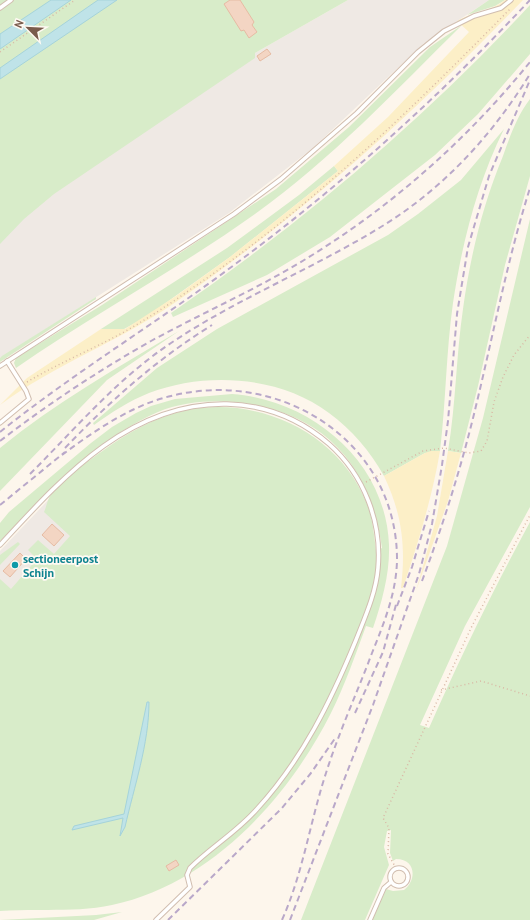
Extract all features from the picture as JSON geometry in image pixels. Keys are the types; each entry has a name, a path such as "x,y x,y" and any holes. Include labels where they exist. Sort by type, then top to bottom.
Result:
{"lane":[{"path":"0,8 11,0"},
{"path":"0,366 234,214 281,179 352,118 418,52 444,32 474,16 501,8 511,0"},
{"path":"0,423 29,400 23,385 7,361"},
{"path":"0,544 62,479 105,444 141,423 177,409 211,404 247,405 279,414 311,430 347,462 361,485 372,510 378,550 378,569 370,604 337,685 308,740 280,781 241,826 190,868 187,875 190,887 156,920"},
{"path":"396,868 406,870 408,879 402,886 395,886 391,882 391,873 396,868"},
{"path":"370,920 384,888 391,882"}],"path":[{"path":"0,52 75,0"},
{"path":"23,385 126,331 157,312 192,289 272,228 376,142 513,6"},
{"path":"361,485 423,451 444,448 469,453 481,451 487,442 494,402 503,377 514,355 530,335"},
{"path":"396,868 388,854 389,828 383,818 441,690 485,600 530,515"},
{"path":"441,690 481,681 530,696"}],"shaded area":[{"path":"348,0 489,0 423,44 313,148 229,213 0,358 0,210 255,53"},
{"path":"71,476 82,517 49,573 0,594 0,551"}],"green space":[{"path":"0,0 348,0 255,53 255,58 54,194 24,219 0,244"},
{"path":"489,0 505,0 495,6 467,15"},
{"path":"530,5 530,54 478,114 435,155 330,237 267,275 173,317 171,313 267,244 359,169 447,90"},
{"path":"462,25 362,124 283,193 196,254 75,329 16,368 14,363 16,358 102,305 276,189 349,127 430,47"},
{"path":"530,99 530,176 505,265 478,386 461,453 448,451 453,416 461,327 473,250 489,193 514,126"},
{"path":"504,129 494,150 478,192 461,258 451,321 440,451 425,453 384,476 373,458 360,442 345,426 329,413 310,401 288,391 242,381 218,380 171,386 149,393 134,400 114,411 94,425 93,423 157,368 217,329 388,235 418,214 461,180"},
{"path":"334,166 338,171 230,257 146,317 124,329 101,329 227,248 299,195"},
{"path":"530,219 530,507 465,626 420,725 429,728 477,624 530,522 530,920 372,920 386,889 393,891 404,890 411,881 412,871 408,862 396,859 393,861 390,853 391,830 387,831 384,847 389,865 365,920 301,920 447,546 483,418"},
{"path":"96,297 96,299 0,362 0,358 2,356"},
{"path":"179,331 107,380 0,491 0,448 65,401"},
{"path":"232,394 261,399 289,408 316,422 339,440 359,462 374,487 385,515 389,545 385,587 373,628 366,626 331,713 313,745 292,777 242,834 213,858 181,878 148,894 112,905 70,910 0,911 0,579 11,589 37,559 28,550 38,540 54,554 70,536 44,512 49,498 58,486 111,445 142,426 165,416 188,410 215,407 243,409 269,415 294,426 317,440 338,458 355,479 367,504 372,521 376,551 382,548 376,518 366,491 353,467 337,446 317,430 293,417 266,407 226,401 196,402 176,406 158,412 113,437 93,452 54,486 0,541 0,523 9,512 112,427 151,406 175,399"},
{"path":"18,542 20,544 0,565 0,555"},
{"path":"122,912 94,920 0,920 96,915"}],"sand":[{"path":"505,0 523,0 399,122 312,199 220,270 152,318 64,365 0,405 27,378 101,329 125,329 176,296 230,257 338,171 334,166 388,117 469,32 457,21 469,15 494,7"},
{"path":"431,451 440,451 433,486 414,554 403,588 401,588 403,544 401,530 395,504 384,476"},
{"path":"448,451 461,453 448,501 416,591 437,516"}],"water":[{"path":"51,0 71,0 0,49 0,34"},
{"path":"98,0 117,0 0,79 0,68"},
{"path":"147,702 149,702 147,734 144,749 125,827 120,836 123,818 72,830 74,826 124,814"}],"building":[{"path":"230,0 240,0 254,22 252,25 257,32 249,38 244,30 241,31 224,4"},
{"path":"267,49 271,54 260,61 257,56"},
{"path":"52,524 64,535 54,546 42,535"},
{"name":"sectioneerpost Schijn","path":"20,553 26,559 10,577 3,571"},
{"path":"176,860 179,865 169,871 166,866"}],"railway":[{"path":"0,432 58,388 208,284 315,202 426,105 530,0"},
{"path":"0,441 55,401 112,364 151,341 276,276 347,232 404,189 458,141 483,116 530,62"},
{"path":"30,474 115,388 151,357 171,343 223,312 358,241 384,225 427,194 466,158 484,138 516,96 530,74"},
{"path":"290,920 373,705 419,574 432,524 442,465 448,421 457,314 468,247 489,176 530,80"},
{"path":"422,581 458,475 475,410 507,271 530,188"},
{"path":"65,448 117,397 153,366 212,325"},
{"path":"62,455 100,428 128,412 156,400 171,396 212,390 253,393 291,405 326,423 355,449 378,481 392,519 397,561 392,597 381,631 331,758 320,791 301,866 282,920"},
{"path":"0,505 65,452"},
{"path":"397,606 412,567 429,511"},
{"path":"355,713 383,652 397,601"},
{"path":"168,920 282,808 311,773 336,737"}],"place":[{"name":"sectioneerpost Schijn","path":"15,565"}]}
